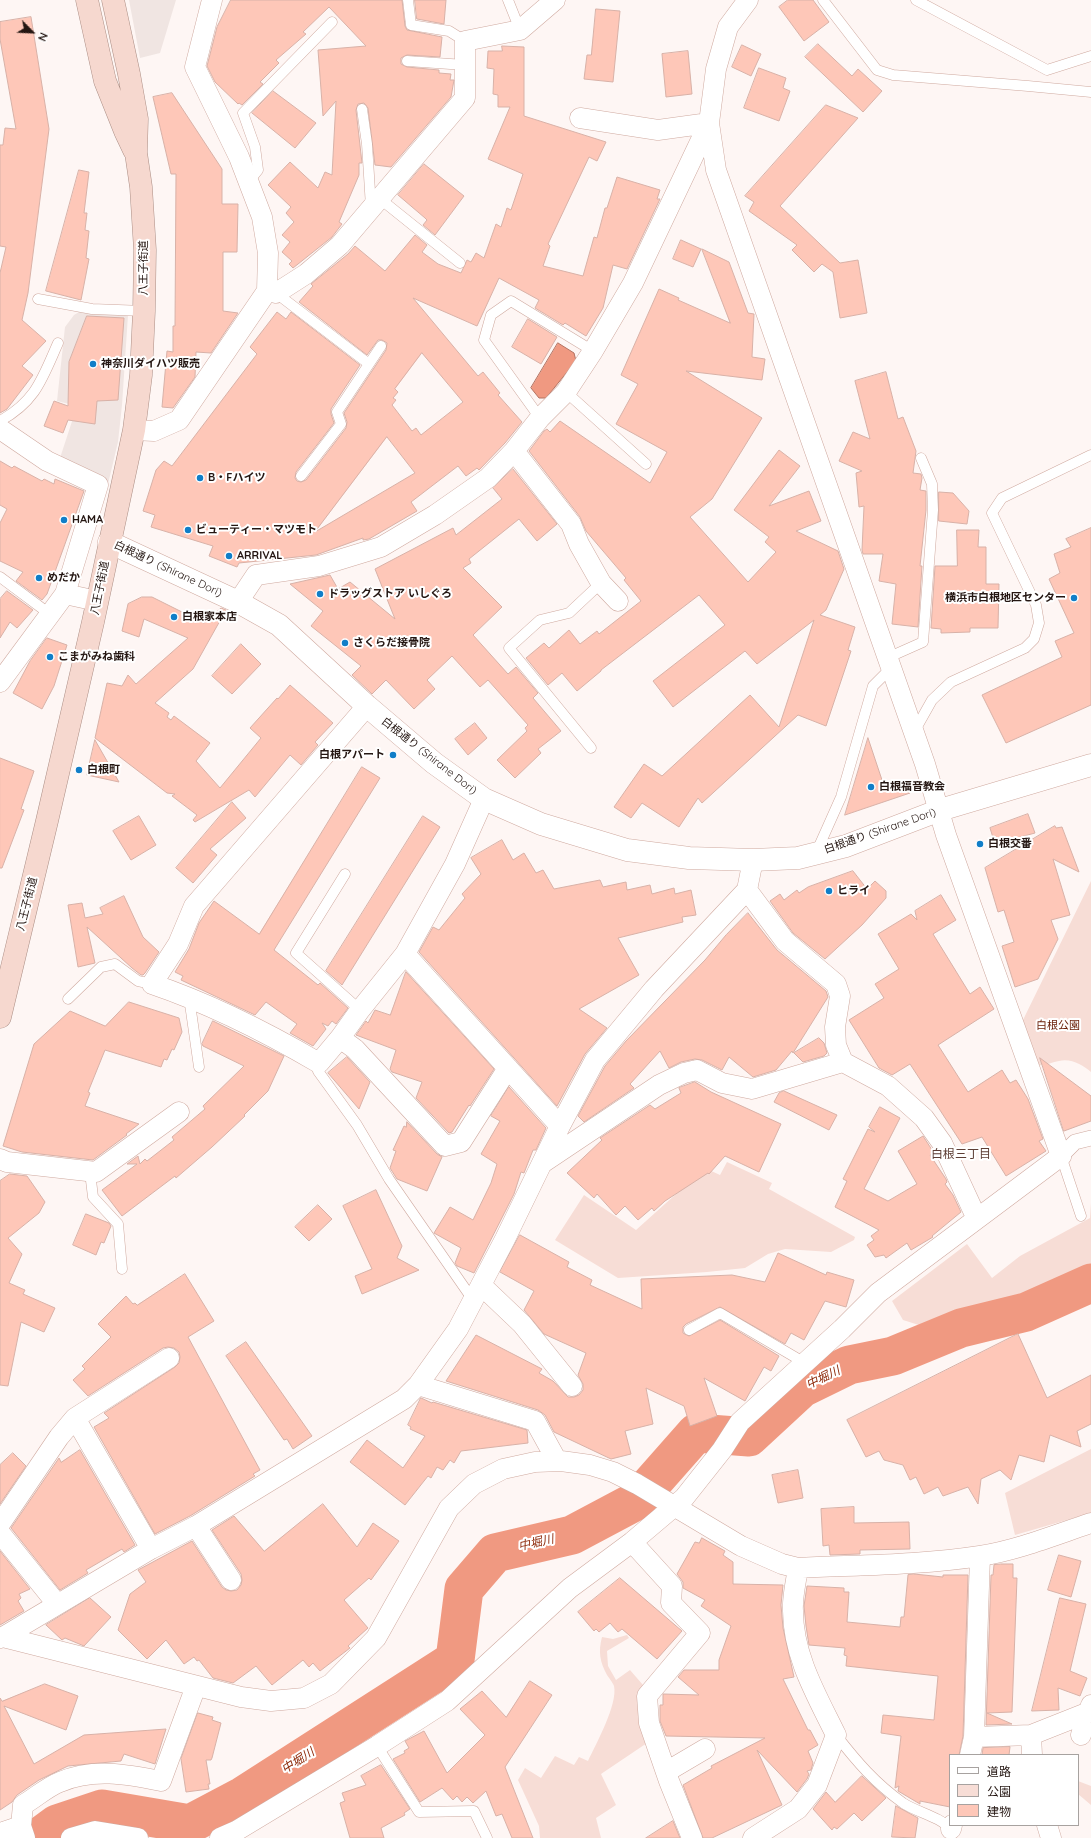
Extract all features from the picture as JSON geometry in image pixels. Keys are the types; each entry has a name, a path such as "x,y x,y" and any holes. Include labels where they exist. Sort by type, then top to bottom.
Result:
{"highway":[{"name":"八王子街道","path":"87,0 105,80 125,131 136,152"},
{"name":"八王子街道","path":"0,1017 68,732 134,430 140,375 144,311 145,250 141,187 136,152 137,119 113,0"}],"street":[{"path":"212,0 195,67 240,156 249,181 263,224 268,253 271,292"},
{"path":"134,430 154,431 179,420 271,292 306,274 340,245 465,98 465,41 520,30 555,0"},
{"path":"238,602 256,575 319,566 381,547 435,515 488,478 514,451 540,418 566,392 593,351 633,283 708,123 716,69 728,28 748,0"},
{"path":"580,118 658,130 708,123"},
{"path":"708,123 716,170 914,732 940,810 946,835 1061,1156"},
{"path":"0,428 47,461 98,485 65,594 51,615 0,682"},
{"path":"514,451 571,524 579,544 601,583 618,601"},
{"name":"白根通り (Shirane Dori)","path":"109,542 238,602 279,626 367,706 434,763 484,799 541,824 627,850 689,858 753,860 798,858 846,846 940,810 1091,765"},
{"path":"65,594 97,601"},
{"path":"367,706 194,906 178,944 152,984 189,996 276,1038 319,1063 405,954 455,864 484,799"},
{"path":"2,1638 150,1549 196,1526 404,1399 418,1385 458,1329 544,1162 560,1126 595,1060 654,989 747,890 753,860"},
{"path":"747,890 785,941 836,984 840,996 835,1027 836,1045 843,1062 888,1086 924,1118 942,1143 977,1219"},
{"path":"405,954 560,1126"},
{"path":"340,1038 355,1049 445,1146 461,1142 508,1068"},
{"path":"544,1162 660,1085 684,1072 698,1070 722,1082 752,1089 843,1062"},
{"path":"0,1159 7,1162 96,1172 179,1112"},
{"path":"220,1838 236,1831 447,1701 570,1588 632,1542 668,1503 684,1498 722,1450 740,1422 842,1330 878,1293 1061,1156 1075,1142 1091,1138"},
{"path":"477,1293 522,1324 572,1386"},
{"path":"0,1524 59,1437 75,1418 169,1358"},
{"path":"418,1385 535,1421 557,1461"},
{"path":"75,1418 150,1549"},
{"path":"2,1638 241,1697 271,1701 304,1698 331,1684 376,1638 449,1508 474,1484 503,1469 535,1462 557,1461 590,1465 613,1472 637,1484 741,1546 782,1564 798,1568 923,1561 980,1556 1020,1546 1091,1523"},
{"path":"196,1526 231,1580"},
{"path":"0,1533 58,1604"},
{"path":"632,1542 672,1586 671,1603 700,1633 647,1696 649,1723 666,1772 692,1838"},
{"path":"980,1556 972,1746 1031,1735 1090,1709"},
{"path":"753,1838 798,1809 817,1785 836,1735 804,1669 793,1610 798,1568"},
{"path":"0,1833 23,1832 23,1805 59,1782 86,1774 122,1773 161,1781 196,1686"},
{"path":"1081,1735 1090,1709"},
{"path":"1031,1735 1032,1754"},
{"path":"666,1772 705,1749"},
{"path":"1047,1826 1051,1838"},
{"path":"71,1838 94,1831 138,1838"}],"lane":[{"path":"408,0 411,25 449,30 465,41"},
{"path":"508,0 520,30"},
{"path":"823,0 877,70 893,75 1091,92"},
{"path":"916,0 1048,70 1091,56"},
{"path":"249,181 258,170 255,147 243,113 332,22"},
{"path":"407,61 465,65"},
{"path":"362,109 375,203 460,263"},
{"path":"271,292 369,364"},
{"path":"38,298 92,309 144,311"},
{"path":"540,418 484,340 491,315 511,301 593,351"},
{"path":"0,421 23,407 37,390 58,343"},
{"path":"301,476 341,424 337,412 381,346"},
{"path":"566,392 646,464"},
{"path":"914,732 932,700 951,682 1025,648 1034,638 1039,623 1036,605 992,513 1002,498 1091,455"},
{"path":"816,853 841,797 873,686 889,663 923,642 933,510 932,484 921,458"},
{"path":"0,577 51,615"},
{"path":"591,748 509,648 540,620 569,613 601,583"},
{"path":"345,874 296,953 360,1010"},
{"path":"68,999 101,967 115,964 138,981 152,984"},
{"path":"189,996 199,1068"},
{"path":"319,1063 318,1071 357,1125 389,1179 477,1293"},
{"path":"1061,1156 1081,1216"},
{"path":"90,1172 93,1197 118,1224 122,1269"},
{"path":"689,1330 720,1313 805,1363"},
{"path":"836,1735 865,1771 883,1789 906,1804 942,1822 952,1831"},
{"path":"376,1746 418,1812 474,1811 487,1838"}],"shaded area":[{"path":"129,0 176,0 160,53 140,58"},
{"name":"神奈川ダイハツ販売","path":"79,312 128,315 118,442 108,484 60,458 77,406 57,401 65,327 74,315"},
{"path":"558,343 574,353 576,361 546,398 539,398 531,388"}],"green space":[{"name":"白根公園","path":"1091,881 1091,1072 1081,1065 1068,1060 1037,1065 1022,1022"},
{"path":"727,1162 772,1183 769,1189 855,1237 854,1240 831,1252 785,1249 768,1254 745,1268 618,1278 555,1240 584,1195 636,1230 705,1168 720,1175"},
{"path":"1091,1203 1091,1268 1007,1305 922,1326 903,1320 892,1301 967,1244 992,1278 1020,1256 1090,1218"},
{"path":"1091,1449 1091,1513 1015,1535 1005,1493"},
{"path":"627,1635 629,1638 607,1651 608,1666 616,1680 630,1670 643,1685 649,1708 647,1743 601,1774 616,1805 596,1818 601,1838 540,1838 539,1826 518,1780 525,1768 541,1778 555,1756 574,1765 579,1757 588,1761 606,1724 613,1703 614,1686 601,1661 600,1647 602,1637 613,1639"},
{"path":"1079,1781 1091,1786 1091,1805 1079,1795"}],"building":[{"path":"231,0 402,0 405,26 407,30 442,37 440,57 407,55 401,58 401,64 407,67 439,70 439,73 451,74 450,80 454,80 451,97 391,167 375,165 368,108 364,103 358,104 356,110 362,163 359,163 359,175 339,222 342,224 332,237 293,268 289,264 292,261 282,252 290,242 282,235 294,222 286,213 291,207 268,185 290,162 318,188 325,172 332,175 336,101 323,116 318,50 366,46 329,7 303,32 306,34 276,60 279,63 260,82 263,84 242,105 239,103 238,104 215,82 207,66 217,27"},
{"path":"415,0 446,0 444,24 417,19"},
{"path":"788,0 813,0 829,22 804,41 779,7"},
{"path":"596,9 620,11 613,82 584,79 587,55 591,55"},
{"path":"31,17 49,129 28,293 22,320 46,341 22,366 33,375 7,409 0,413 0,273 6,247 0,246 0,145 3,145 5,128 16,129 0,39 0,22"},
{"path":"818,44 852,76 858,69 882,91 863,112 805,57"},
{"path":"742,45 761,54 751,76 732,67"},
{"path":"502,46 524,47 524,116 606,142 597,161 589,157 548,244 550,246 543,266 583,276 594,237 597,238 605,208 607,208 617,177 660,190 657,199 660,199 627,269 613,265 603,308 586,336 565,323 563,325 535,308 539,300 499,278 477,326 413,298 478,376 483,372 500,393 498,395 522,422 505,443 479,470 477,468 466,476 458,466 411,502 417,511 369,539 363,540 363,538 316,555 239,563 237,567 209,556 213,546 151,527 155,515 143,511 156,470 164,461 172,466 257,354 250,347 277,312 286,319 291,312 360,365 331,409 334,423 296,472 295,478 297,481 301,482 306,480 346,428 347,422 344,413 386,350 387,343 382,340 378,340 367,355 299,302 313,286 311,284 348,254 355,246 385,271 415,235 427,245 422,252 438,264 461,273 467,260 471,262 476,253 484,258 496,224 501,227 507,208 511,210 523,174 488,159 510,107 498,107 498,95 493,94 494,69 487,68 488,51 502,51","holes":["422,353 463,402 421,435 416,428 412,431 392,405 396,400 393,398 398,392 395,389","387,437 415,473 315,532"]},
{"path":"688,51 692,94 666,97 662,54"},
{"path":"759,68 786,78 783,88 790,91 779,121 744,108"},
{"path":"273,91 316,123 295,148 252,113"},
{"path":"172,93 222,169 222,204 238,204 237,252 223,252 223,311 238,313 211,353 196,352 195,377 173,408 162,407 167,351 173,352 173,326 175,326 176,174 171,174 153,97"},
{"path":"826,105 858,118 780,206 840,263 858,260 867,313 840,318 833,272 822,264 814,272 792,250 797,245 749,211 754,202 745,196"},
{"path":"424,164 464,196 435,235 423,225 427,220 398,195"},
{"path":"79,170 89,172 84,213 87,213 85,230 89,231 86,258 89,259 81,300 46,291"},
{"path":"681,240 701,249 693,267 673,259"},
{"path":"702,249 729,262 748,313 754,314 752,357 765,359 762,380 686,371 762,418 712,499 690,517 748,582 776,552 765,542 769,537 734,510 779,450 800,466 769,506 809,491 821,521 796,531 838,551 844,569 826,610 820,615 855,627 848,650 851,651 826,726 798,715 702,803 698,798 679,827 642,803 631,818 614,807 644,764 662,776 750,695 779,727 814,620 757,664 745,651 673,707 653,681 725,625 699,595 601,670 577,691 562,673 548,685 526,658 544,643 549,648 569,630 580,644 597,631 599,634 641,601 624,580 626,578 586,531 580,517 529,451 544,431 547,429 550,432 560,421 650,483 667,452 616,424 638,384 621,375 659,289 679,298 678,300 730,323"},
{"path":"87,316 124,318 118,400 97,401 95,424 68,420 63,433 44,426 54,401 68,406 69,362"},
{"path":"528,319 557,337 541,364 512,347"},
{"path":"886,372 898,419 903,417 916,451 913,473 921,474 922,478 920,490 926,491 926,510 920,566 922,566 918,627 892,624 896,584 879,581 883,554 863,554 862,550 864,506 859,507 856,473 862,471 839,461 853,432 870,439 855,381"},
{"path":"0,461 12,468 14,466 42,481 44,479 54,484 55,479 84,491 47,594 42,600 16,581 23,572 0,561 0,523 7,509 0,505"},
{"path":"513,469 557,524 537,541 519,519 469,559 471,563 463,568 502,607 473,635 508,674 516,667 538,693 533,698 561,731 538,749 541,753 515,778 497,760 527,731 525,728 528,725 488,680 480,687 452,656 427,680 435,689 414,709 386,680 372,694 352,675 361,666 311,626 323,611 290,584 330,575 338,589 350,582 395,619 375,569 453,528 456,535 502,499 493,488"},
{"path":"939,492 953,493 969,511 967,524 939,521"},
{"path":"1091,528 1091,705 1006,743 982,695 1062,657 1055,641 1074,633 1049,579 1060,573 1054,554 1071,547 1066,539"},
{"path":"957,530 979,530 978,547 986,547 986,584 999,584 998,628 970,628 970,632 941,633 941,629 931,628 935,566 957,566"},
{"path":"7,591 33,610 17,628 10,622 0,638 0,599"},
{"path":"142,597 152,597 204,623 221,608 226,610 193,669 155,703 169,713 167,717 171,720 174,716 210,743 196,761 220,788 261,738 250,728 290,685 333,723 315,742 318,745 301,765 290,755 255,797 249,790 195,822 193,820 197,815 172,796 175,794 167,793 95,738 107,683 122,686 128,675 136,684 188,638 144,619 139,637 122,631 128,604"},
{"path":"47,638 67,645 54,686 42,709 13,693 30,661"},
{"path":"241,644 261,664 232,694 212,676"},
{"path":"475,723 487,738 468,755 455,739"},
{"path":"868,738 882,780 910,793 845,815"},
{"path":"95,740 119,782 87,775"},
{"path":"0,758 34,771 21,809 24,810 2,868 0,868"},
{"path":"362,767 380,778 274,950 318,985 320,983 348,1008 336,1024 332,1021 328,1026 322,1023 326,1029 313,1046 290,1033 297,1024 266,1002 255,1015 181,980 183,976 175,972 189,949 199,923 214,901 259,934"},
{"path":"232,802 246,818 210,849 217,855 193,883 176,868"},
{"path":"1028,814 1035,833 995,844 990,828"},
{"path":"139,816 156,845 131,860 113,831"},
{"path":"423,816 440,827 342,985 326,971"},
{"path":"1055,826 1056,828 1062,827 1079,872 1053,859 1070,915 1051,920 1058,939 1038,979 1015,987 1002,946 1014,942 1004,910 998,912 985,868"},
{"path":"502,840 513,860 524,853 536,873 543,870 554,889 600,880 603,887 626,882 627,890 650,885 652,894 674,888 675,894 691,890 696,915 682,917 683,922 618,938 639,975 579,1009 607,1028 585,1054 557,1106 419,952 433,927 439,930 465,898 462,894 481,874 471,858"},
{"path":"853,871 867,889 875,881 886,891 886,898 862,925 825,959 793,933 770,901 780,894 784,900 797,890 799,893 808,887"},
{"path":"941,895 956,920 933,934 970,994 980,987 994,1009 938,1045 968,1092 1002,1070 1010,1083 1016,1080 1028,1099 1043,1139 1039,1141 1046,1151 1006,1176 982,1137 962,1144 910,1064 892,1075 879,1068 849,1020 884,998 875,984 899,969 878,934 911,914 917,920 915,911"},
{"path":"124,896 143,937 159,952 145,973 141,975 87,927 95,963 78,967 68,905 82,903 85,918 103,914 100,908"},
{"path":"748,913 777,950 826,991 828,997 793,1053 792,1051 776,1070 753,1077 729,1057 722,1070 702,1060 695,1059 681,1062 669,1068 660,1051 630,1084 634,1088 584,1122 578,1116 605,1066 626,1041 705,960 726,935"},
{"path":"406,972 494,1069 452,1132 449,1133 416,1098 422,1082 392,1072 390,1069 396,1050 356,1035 366,1021 368,1023 375,1010 390,1015"},
{"path":"129,1002 179,1018 182,1032 174,1050 172,1049 167,1060 164,1059 161,1067 105,1050 88,1092 90,1093 85,1106 139,1124 126,1134 127,1135 93,1160 22,1152 3,1146 34,1044 70,1011 105,1026"},
{"path":"213,1021 284,1056 268,1091 244,1115 245,1116 176,1178 175,1176 122,1216 102,1190 137,1164 127,1164 138,1156 140,1164 145,1159 147,1161 174,1140 172,1137 205,1109 203,1106 244,1066 203,1046 202,1044"},
{"path":"819,1038 824,1043 827,1053 824,1056 803,1062 794,1053"},
{"path":"347,1057 370,1082 359,1109 328,1073"},
{"path":"1040,1058 1091,1096 1091,1121 1064,1131"},
{"path":"695,1082 711,1092 781,1124 759,1172 725,1156 709,1174 708,1173 665,1201 654,1211 652,1208 638,1220 625,1206 616,1215 597,1194 594,1198 567,1173 602,1140 600,1138 650,1105 655,1109 681,1093 679,1088"},
{"path":"509,1087 546,1128 536,1150 533,1150 524,1173 521,1172 514,1194 474,1273 457,1266 455,1263 461,1248 434,1233 450,1207 473,1220 491,1183 497,1164 481,1154 500,1121 491,1116"},
{"path":"784,1091 837,1115 829,1130 774,1102 779,1093"},
{"path":"880,1107 900,1118 864,1189 888,1201 917,1184 898,1151 923,1136 934,1153 930,1155 946,1179 947,1182 945,1184 953,1195 961,1212 932,1236 933,1237 911,1250 907,1243 886,1258 884,1255 875,1257 867,1245 874,1240 871,1236 879,1230 835,1207 847,1181 843,1179 868,1129 875,1132 869,1127"},
{"path":"407,1122 437,1154 442,1157 427,1191 397,1179 390,1168 396,1151 393,1150 404,1126 406,1127"},
{"path":"10,1174 27,1176 45,1202 39,1213 8,1238 22,1254 9,1283 25,1290 23,1294 55,1308 44,1332 21,1322 8,1386 0,1385 0,1181"},
{"path":"376,1190 402,1246 397,1258 419,1270 362,1294 355,1276 372,1269 343,1206"},
{"path":"318,1205 332,1219 309,1241 295,1227"},
{"path":"86,1214 109,1223 111,1226 104,1243 101,1242 96,1255 73,1245"},
{"path":"520,1235 569,1262 567,1267 592,1280 590,1285 642,1309 641,1279 732,1275 765,1282 778,1253 826,1275 827,1272 854,1280 846,1307 825,1301 804,1340 791,1333 785,1344 720,1307 686,1324 683,1327 683,1333 689,1336 720,1320 779,1356 771,1371 764,1367 745,1401 704,1378 717,1416 690,1426 684,1406 646,1388 653,1424 625,1431 631,1454 611,1459 554,1432 545,1415 538,1410 446,1381 476,1335 542,1369 539,1373 553,1381 568,1397 579,1395 583,1390 583,1384 578,1375 586,1353 544,1334 524,1310 534,1291 500,1272"},
{"path":"185,1274 214,1321 188,1337 260,1470 253,1474 255,1476 190,1516 155,1534 94,1427 109,1418 104,1413 175,1367 179,1363 179,1352 174,1348 163,1348 88,1396 73,1380 85,1369 82,1366 111,1337 98,1324 126,1296 133,1304 135,1303 137,1305"},
{"path":"1018,1334 1047,1398 1091,1375 1091,1424 1077,1431 1081,1447 1050,1435 1044,1462 1019,1455 1011,1480 1000,1470 981,1479 978,1504 968,1487 943,1496 938,1487 924,1494 916,1477 910,1480 903,1465 884,1460 879,1451 866,1457 847,1420"},
{"path":"246,1342 312,1436 293,1449 287,1439 284,1440 226,1356"},
{"path":"421,1398 432,1403 433,1402 527,1430 528,1443 461,1451 454,1463 450,1460 443,1470 437,1467 431,1478 428,1476 405,1505 350,1462 367,1440 403,1468 425,1436 410,1429 411,1427 408,1425"},
{"path":"80,1450 135,1545 124,1552 122,1549 86,1570 88,1573 60,1590 11,1528 59,1458 61,1462"},
{"path":"13,1453 26,1466 0,1504 0,1465"},
{"path":"798,1470 803,1498 778,1503 772,1475"},
{"path":"323,1504 357,1547 373,1523 399,1541 371,1580 369,1578 344,1600 368,1628 348,1646 350,1648 320,1671 313,1663 309,1667 303,1660 272,1685 256,1666 233,1683 213,1678 199,1660 197,1661 194,1657 184,1664 166,1640 147,1659 118,1630 130,1594 146,1582 138,1570 192,1541 222,1587 231,1591 237,1590 241,1585 241,1574 212,1530 234,1516 264,1551"},
{"path":"854,1507 854,1523 909,1522 910,1549 860,1550 860,1554 830,1555 829,1545 823,1546 821,1509"},
{"path":"702,1538 725,1551 723,1555 733,1562 733,1584 783,1585 781,1605 783,1628 794,1677 783,1679 808,1730 810,1730 818,1745 808,1751 813,1763 811,1770 807,1771 809,1774 807,1779 797,1792 757,1750 782,1805 712,1838 703,1838 683,1785 712,1768 711,1766 765,1738 666,1736 660,1721 660,1705 663,1705 663,1694 699,1695 678,1677 684,1670 719,1670 719,1660 731,1626 701,1606 705,1600 683,1588 683,1582 677,1574 695,1542 699,1543"},
{"path":"0,1551 30,1589 19,1594 21,1598 18,1601 24,1611 0,1625"},
{"path":"1059,1555 1081,1561 1071,1597 1048,1590"},
{"path":"1013,1564 1013,1578 1017,1578 1012,1712 987,1713 1012,1724 986,1725 991,1575 993,1575 994,1565"},
{"path":"914,1574 943,1577 943,1575 968,1575 963,1736 959,1754 949,1754 949,1807 920,1801 920,1804 898,1791 899,1786 895,1788 901,1736 881,1733 883,1715 934,1720 938,1676 846,1666 847,1656 844,1655 845,1648 809,1645 804,1606 807,1586 844,1588 844,1592 849,1592 847,1622 900,1627 901,1617 904,1617 908,1575"},
{"path":"620,1578 682,1631 657,1659 622,1629 618,1632 610,1623 599,1632 596,1629 594,1631 578,1612"},
{"path":"90,1598 111,1617 84,1646 65,1638 62,1640 46,1625"},
{"path":"1060,1598 1086,1604 1070,1671 1087,1678 1080,1696 1058,1688 1059,1710 1032,1711"},
{"path":"530,1681 552,1695 505,1767 533,1838 512,1838 502,1814 496,1816 486,1791 473,1803 467,1797 462,1802 457,1796 453,1800 442,1788 420,1802 393,1759 405,1753 404,1751 409,1748 405,1741 424,1731 447,1773 485,1735 460,1709 482,1691 506,1717"},
{"path":"45,1684 78,1696 66,1730 4,1706 34,1764 84,1735 166,1729 155,1764 124,1754 121,1761 68,1766 39,1780 17,1795 12,1802 0,1810 0,1698 2,1701"},
{"path":"198,1713 213,1717 212,1720 221,1723 212,1758 211,1760 206,1760 210,1784 208,1784 209,1789 186,1792 181,1759"},
{"path":"1010,1747 1009,1754 982,1754 983,1748"},
{"path":"381,1765 410,1809 404,1813 405,1815 381,1828 384,1838 350,1838 340,1803 345,1801 342,1793 366,1785 361,1776"},
{"path":"862,1776 886,1798 862,1821 854,1813 837,1829 834,1827 832,1830 813,1809 826,1792 835,1802"},
{"path":"896,1806 918,1818 915,1838 892,1837"},
{"path":"673,1821 680,1838 646,1838"}],"waterway":[{"name":"中堀川","path":"38,1838 57,1824 102,1809 190,1824 243,1796 455,1660 464,1589 495,1553 572,1535 636,1501 696,1433 749,1437 802,1388 849,1365 893,1356 961,1328 1026,1312 1091,1283"}],"place":[{"name":"神奈川ダイハツ販売","path":"93,364"},
{"name":"B・Fハイツ","path":"200,478"},
{"name":"HAMA","path":"64,520"},
{"name":"ビューティー・マツモト","path":"188,530"},
{"name":"ARRIVAL","path":"229,556"},
{"name":"めだか","path":"39,578"},
{"name":"ドラッグストア いしぐろ","path":"320,594"},
{"name":"横浜市白根地区センター","path":"1074,598"},
{"name":"白根家本店","path":"174,617"},
{"name":"さくらだ接骨院","path":"345,643"},
{"name":"こまがみね歯科","path":"50,657"},
{"name":"白根アパート","path":"393,755"},
{"name":"白根町","path":"79,770"},
{"name":"白根福音教会","path":"871,787"},
{"name":"白根交番","path":"980,844"},
{"name":"ヒライ","path":"829,891"}],"district":[{"name":"白根三丁目","path":"961,1154"}]}
